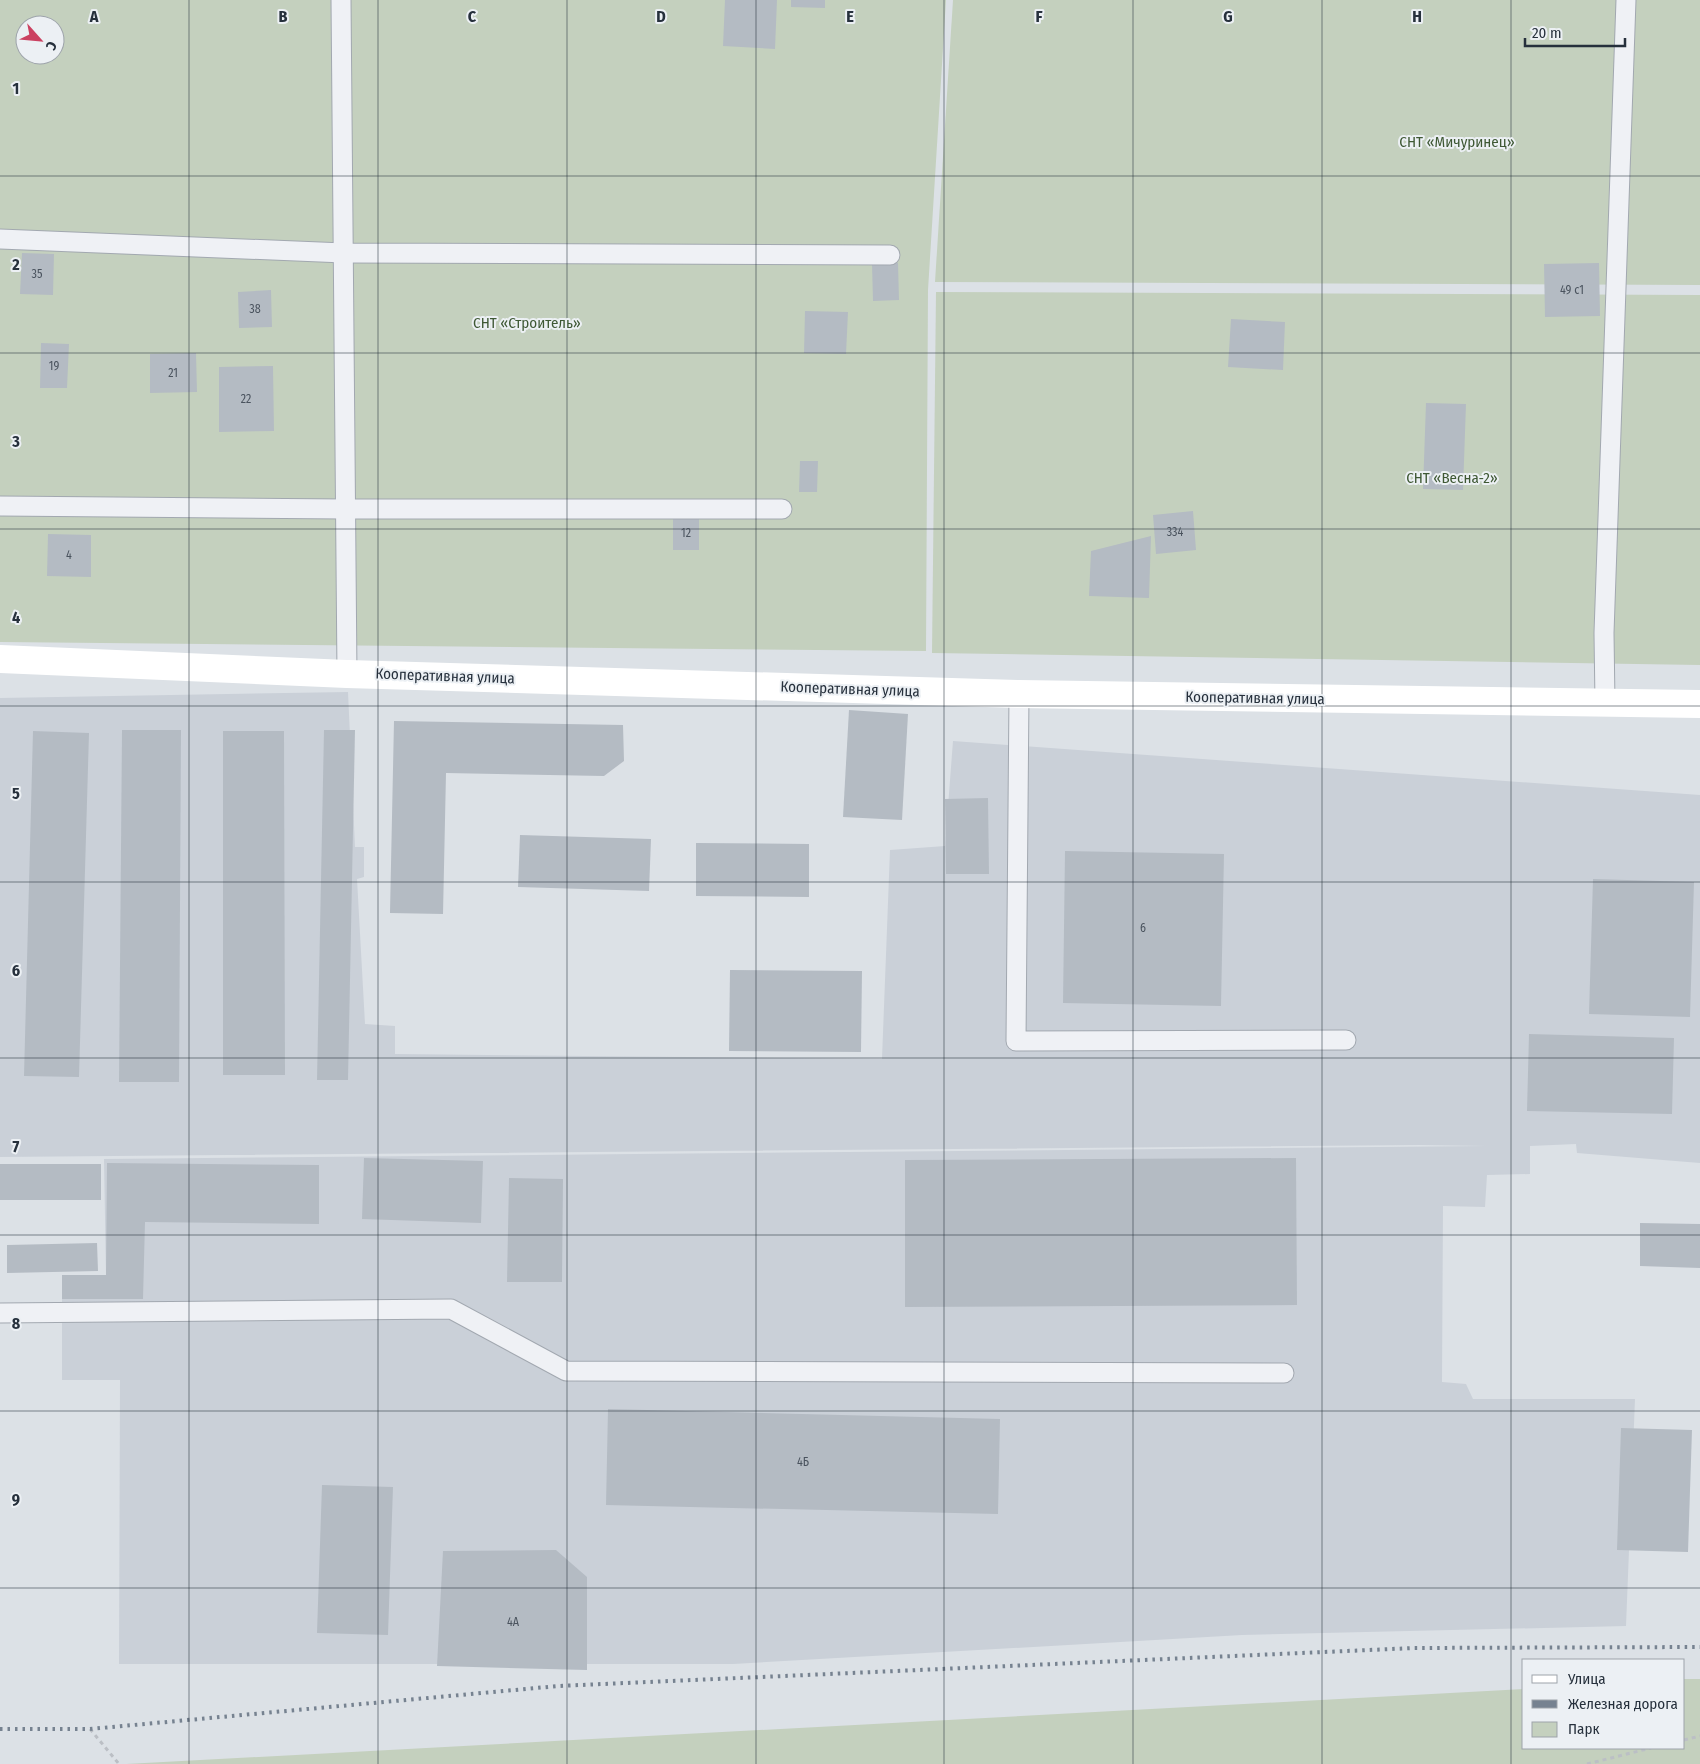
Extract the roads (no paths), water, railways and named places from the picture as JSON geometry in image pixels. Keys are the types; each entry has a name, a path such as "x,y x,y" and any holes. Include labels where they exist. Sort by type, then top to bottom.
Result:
{"main road":[{"name":"Кооперативная улица","path":"5,662 1018,694 1700,704"}],"lane":[{"path":"341,0 347,674"},
{"path":"1605,704 1604,624 1626,0"},
{"path":"0,239 344,252 890,255"},
{"path":"0,506 345,509 782,509"},
{"path":"1018,694 1016,1041 1346,1040"},
{"path":"0,1313 451,1309 566,1371 1284,1373"}],"railway":[{"path":"0,1729 90,1729 558,1686 1414,1648 1700,1647"}],"park label":[{"name":"СНТ «Мичуринец»","path":"1457,142"},
{"name":"СНТ «Строитель»","path":"527,323"},
{"name":"СНТ «Весна-2»","path":"1452,478"}]}
